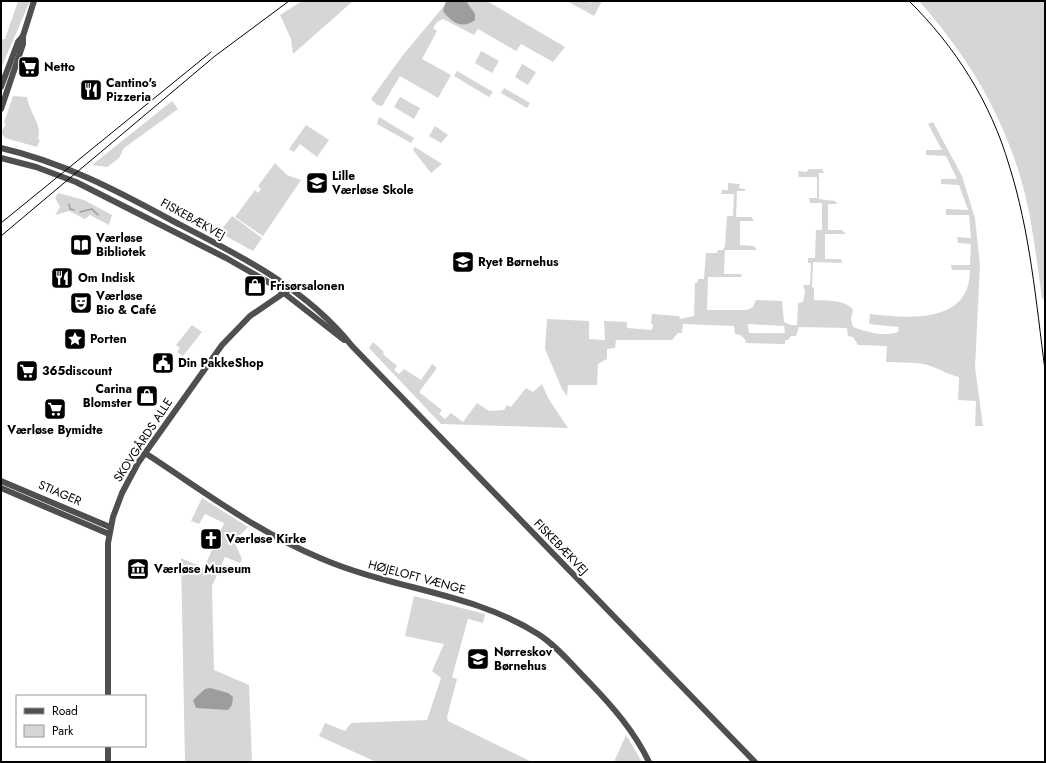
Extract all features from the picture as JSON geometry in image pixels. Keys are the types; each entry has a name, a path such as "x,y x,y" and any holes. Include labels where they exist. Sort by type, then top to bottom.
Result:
{"street":[{"path":"1,109 23,44 23,36 34,1"},
{"path":"1,87 18,42 23,36"},
{"name":"FISKEBÆKVEJ","path":"1,148 58,164 96,180 207,238 291,288 338,328 352,346 755,762"},
{"name":"FISKEBÆKVEJ","path":"1,158 52,173 91,188 226,258 260,277 282,292 352,346"},
{"name":"SKOVGÅRDS ALLE","path":"108,695 107,558 110,530 122,493 145,453 222,345 250,316 282,292 291,288"},
{"name":"HØJELOFT VÆNGE","path":"145,453 263,530 303,551 369,576 492,610 540,635 617,712 629,727 649,762"},
{"name":"STIAGER","path":"1,481 110,530"},
{"name":"STIAGER","path":"1,488 110,530"},
{"path":"108,747 108,762"}],"green space":[{"path":"18,1 30,1 2,66 1,43 2,39 5,39"},
{"path":"302,1 353,1 293,54 291,39 280,15"},
{"path":"448,1 487,1 565,47 553,62 521,44 516,51 478,29 474,35 443,19 437,22 433,28 437,31 422,59 451,75 438,98 400,76 382,106 377,105 371,99 403,55"},
{"path":"567,1 587,1 591,3 592,1 602,1 594,16"},
{"path":"919,1 1045,1 1045,301 1042,298 1028,206 1012,151 991,105 966,62 936,21"},
{"path":"481,51 499,61 492,73 475,63"},
{"path":"522,64 536,72 528,85 515,77"},
{"path":"457,71 493,92 489,97 454,76"},
{"path":"504,88 530,103 527,108 501,93"},
{"path":"13,96 27,97 39,129 38,139 40,140 37,147 5,138 1,132 6,124 4,123"},
{"path":"400,97 420,108 414,119 394,107"},
{"path":"172,101 178,109 124,148 119,158 107,167 92,165"},
{"path":"379,117 414,138 411,143 377,124"},
{"path":"933,122 962,176 975,218 980,266 975,367 983,426 975,426 976,401 958,400 959,377 928,365 886,362 887,346 858,345 853,337 848,336 847,328 799,327 796,336 791,336 788,340 785,340 785,344 746,343 745,339 740,335 735,334 734,326 683,324 682,333 678,333 672,340 616,340 615,348 607,349 607,359 598,364 597,385 568,385 567,396 562,389 545,349 547,319 589,321 589,339 605,340 604,321 627,322 627,328 652,330 652,314 679,316 680,319 694,316 695,283 698,282 698,279 704,279 706,253 717,253 718,250 723,250 725,246 727,216 733,216 734,194 721,194 722,190 728,190 728,183 740,184 739,188 745,189 745,191 737,191 736,217 751,217 754,221 740,221 740,245 754,246 757,250 725,250 724,274 741,274 742,277 708,277 707,310 747,310 753,307 756,300 782,301 784,322 791,325 797,325 798,303 803,302 805,292 803,285 810,285 811,263 808,263 808,258 815,258 816,230 822,230 822,203 810,203 809,198 817,198 817,177 799,177 798,171 807,172 808,169 822,169 824,173 819,173 819,199 835,201 837,204 828,204 828,230 842,230 846,234 825,234 825,259 841,259 842,263 813,262 812,287 814,288 814,300 841,302 850,306 853,310 851,319 853,327 881,334 898,332 899,327 869,324 870,314 902,317 934,314 948,309 960,301 967,288 970,270 952,270 951,265 970,265 971,244 958,243 957,237 971,238 969,215 946,215 946,209 968,210 959,185 941,184 941,179 957,179 946,156 926,155 926,150 942,150 928,124","holes":["748,324 784,326 785,333 749,333"]},
{"path":"306,125 329,140 317,157 300,144 294,152 289,149"},
{"path":"435,126 448,135 441,143 429,136"},
{"path":"415,147 442,164 431,173 413,150"},
{"path":"275,163 287,175 301,180 263,236 235,217 255,190 258,193 261,189 258,186"},
{"path":"58,193 84,200 112,215 109,225 90,215 85,219 69,211 55,215 60,207 55,198"},
{"path":"232,216 262,238 253,251 222,234 222,229"},
{"path":"192,325 202,332 183,356 177,352 180,348 176,345"},
{"path":"373,342 384,352 383,354 397,366 394,370 399,374 404,369 421,380 432,364 437,368 419,392 442,410 439,414 445,419 451,413 463,422 477,403 489,411 504,410 507,405 511,407 526,388 533,392 542,384 548,398 568,428 441,424 369,348"},
{"path":"202,498 248,527 234,541 242,559 240,563 225,557 212,586 214,670 249,685 252,762 185,762 181,558 204,568 224,523 205,514 199,524 191,521"},
{"path":"414,596 485,614 483,623 468,619 452,677 457,679 447,717 448,721 532,762 376,762 319,736 325,723 345,731 351,723 427,720 441,678 432,671 444,644 405,636"},
{"path":"626,735 642,762 614,762"}],"shaded area":[{"path":"446,1 466,1 475,14 475,20 466,24 453,21 443,11"},
{"path":"210,688 228,693 233,697 232,705 228,710 196,708 193,700 205,689"}],"waterway":[{"path":"69,204 70,209 74,210"},
{"path":"80,212 92,209 98,215"}],"tram line":[{"path":"1,236 215,56 289,1"},
{"path":"909,1 942,37 970,77 982,98 1001,142 1009,165 1022,215 1035,293 1045,370"},
{"path":"1,223 211,52"}],"place":[{"name":"Netto","path":"29,67"},
{"name":"Cantino's Pizzeria","path":"91,90"},
{"name":"Lille Værløse Skole","path":"317,183"},
{"name":"Værløse Bibliotek","path":"81,245"},
{"name":"Ryet Børnehus","path":"463,262"},
{"name":"Om Indisk","path":"62,278"},
{"name":"Frisørsalonen","path":"255,286"},
{"name":"Værløse Bio & Café","path":"81,303"},
{"name":"Porten","path":"75,339"},
{"name":"Din PakkeShop","path":"163,363"},
{"name":"365discount","path":"27,371"},
{"name":"Carina Blomster","path":"147,396"},
{"name":"Værløse Bymidte","path":"55,409"},
{"name":"Værløse Kirke","path":"211,539"},
{"name":"Værløse Museum","path":"138,569"},
{"name":"Nørreskov Børnehus","path":"478,659"}]}
